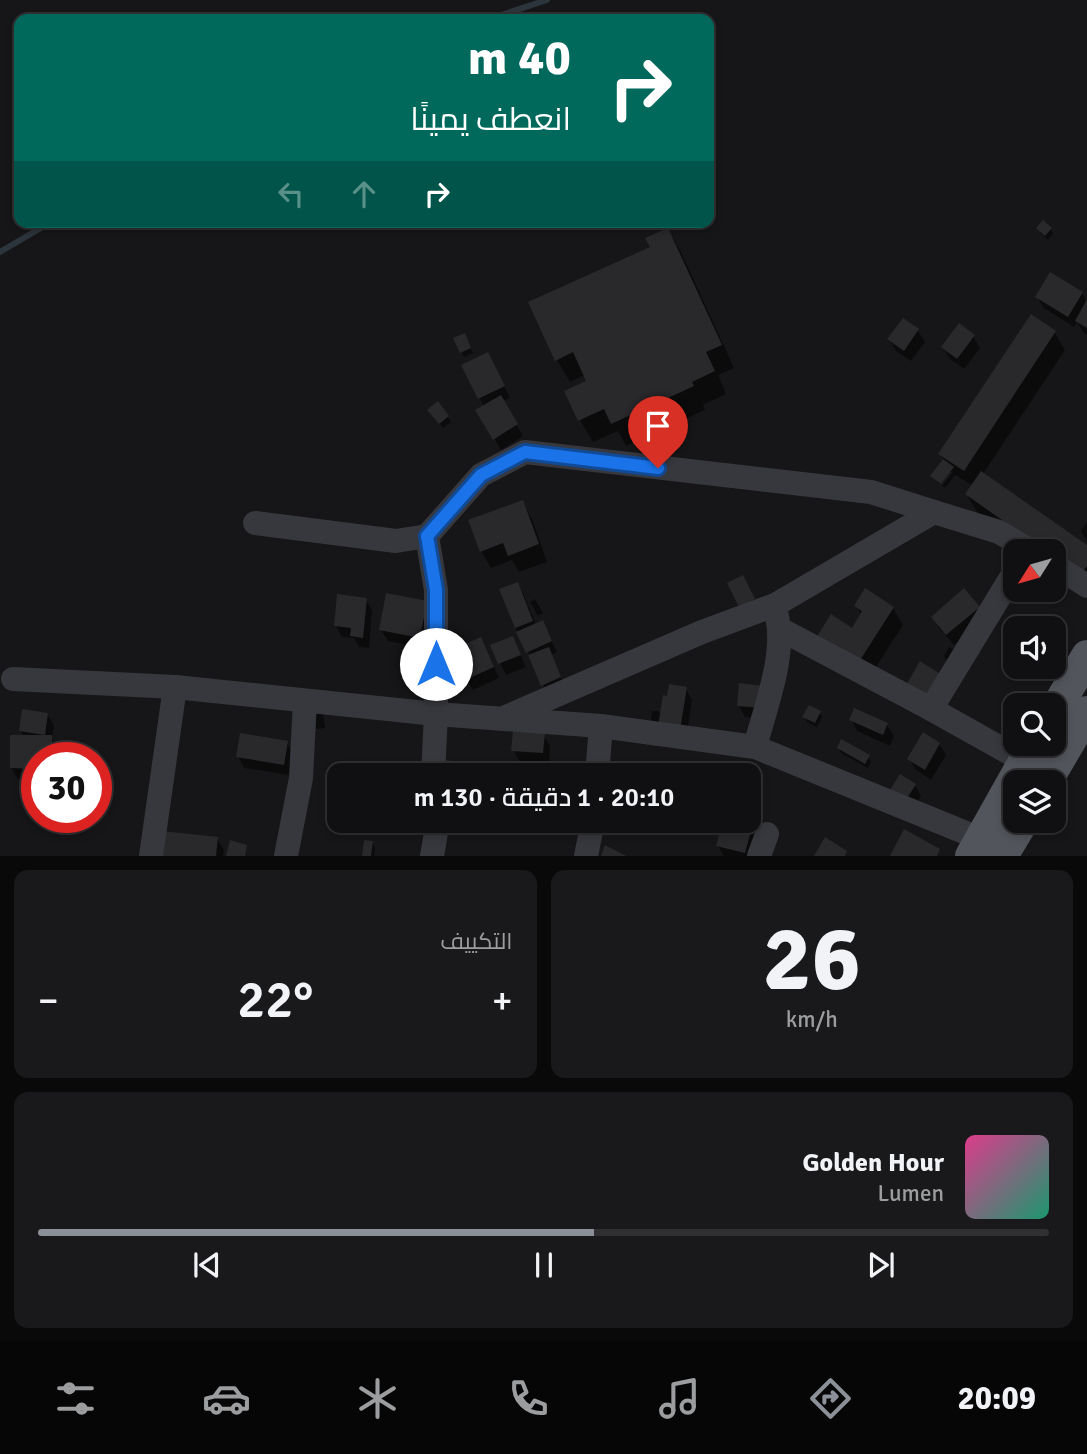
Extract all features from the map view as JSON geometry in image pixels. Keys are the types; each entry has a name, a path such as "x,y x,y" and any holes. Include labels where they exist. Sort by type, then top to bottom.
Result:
{"main road":[{"path":"1065,693 1087,656"},
{"path":"985,850 1035,762 1087,712"},
{"path":"985,850 1007,833"}],"street":[{"path":"255,523 396,541 427,536 481,475 525,452 871,492 999,532 1010,539"},
{"path":"502,719 702,632 778,617 934,512"},
{"path":"427,536 436,590 434,763"},
{"path":"1066,573 1087,586"},
{"path":"931,709 1003,591"},
{"path":"778,617 931,709 1035,762"},
{"path":"755,747 778,660 778,617"},
{"path":"13,679 175,688 436,714 601,726 755,747 985,850"},
{"path":"151,856 175,688"},
{"path":"286,856 301,778 305,701"},
{"path":"598,763 601,726"},
{"path":"432,856 436,833"},
{"path":"586,856 591,833"}],"building":[{"path":"1043,220 1052,228 1045,236 1036,228"},
{"path":"668,228 722,345 706,352 715,371 692,382 694,386 611,424 604,409 578,421 564,391 586,381 573,352 555,361 528,302 650,247 645,238"},
{"path":"1050,272 1083,292 1068,317 1035,297"},
{"path":"1087,299 1087,328 1075,321"},
{"path":"1031,314 1056,331 964,471 938,454"},
{"path":"903,318 919,329 904,351 887,339"},
{"path":"959,323 975,335 957,359 941,347"},
{"path":"465,333 471,348 460,353 453,338"},
{"path":"488,352 505,386 478,399 461,365"},
{"path":"501,395 518,424 493,440 475,410"},
{"path":"438,401 449,416 439,424 427,410"},
{"path":"943,459 954,467 941,484 930,476"},
{"path":"981,471 1087,545 1087,566 1080,575 1066,565 1066,539 1029,539 965,494"},
{"path":"523,500 539,544 508,556 503,543 480,552 468,520"},
{"path":"743,575 755,599 739,607 727,583"},
{"path":"518,582 533,621 515,628 499,589"},
{"path":"865,588 894,607 857,665 816,638 831,614 852,628 862,611 854,606"},
{"path":"964,588 980,607 946,635 931,617"},
{"path":"386,593 427,601 420,638 379,630"},
{"path":"337,594 367,598 363,638 350,636 351,628 334,626"},
{"path":"543,620 552,641 526,653 516,632"},
{"path":"513,636 521,655 498,664 490,645"},
{"path":"481,637 494,667 465,680 452,650"},
{"path":"549,647 561,677 541,686 528,655"},
{"path":"920,661 942,675 926,700 905,687"},
{"path":"739,683 764,686 762,708 737,706"},
{"path":"669,684 687,687 679,736 657,732 663,695 667,696"},
{"path":"809,705 821,711 815,723 802,717"},
{"path":"854,708 888,723 883,735 849,720"},
{"path":"22,709 48,713 45,735 19,731"},
{"path":"513,730 545,733 543,753 511,751"},
{"path":"923,732 940,743 925,770 907,759"},
{"path":"240,733 288,741 284,765 236,757"},
{"path":"10,735 52,735 52,742 21,742 21,768 10,768"},
{"path":"841,739 870,755 865,764 837,748"},
{"path":"444,760 472,763 444,763"},
{"path":"900,774 916,784 904,803 888,793"},
{"path":"904,829 940,849 937,856 890,856"},
{"path":"162,831 218,837 216,856 159,856"},
{"path":"720,833 750,833 745,853 716,846"},
{"path":"825,837 847,851 845,856 814,856"},
{"path":"230,840 247,845 245,856 226,856"},
{"path":"364,840 373,841 371,856 362,856"},
{"path":"605,845 626,856 601,856"}],"waterway":[{"path":"504,14 547,0"},
{"path":"0,252 41,228"}],"route":[{"path":"436,664 436,590 427,536 481,475 525,452 658,468"}]}
